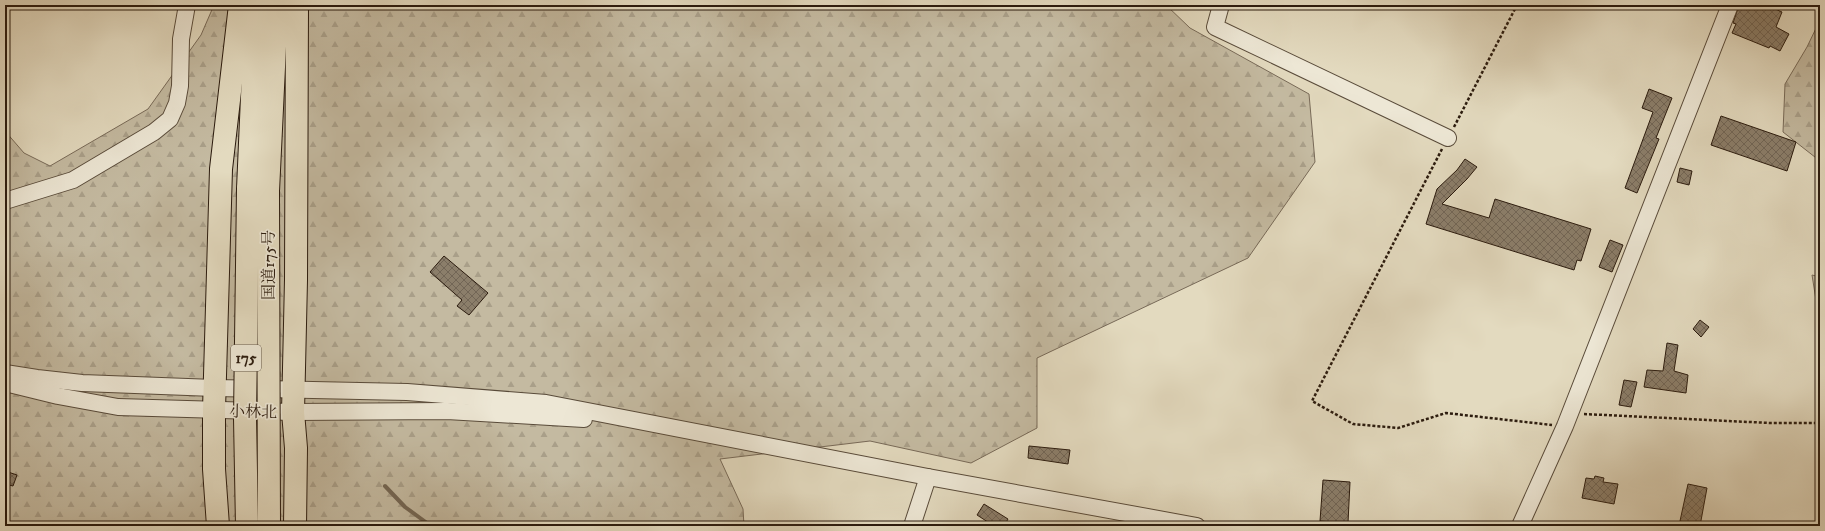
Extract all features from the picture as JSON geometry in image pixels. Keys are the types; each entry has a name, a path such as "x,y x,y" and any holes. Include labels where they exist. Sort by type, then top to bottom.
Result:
{"highway":[{"path":"218,526 214,470 214,388 220,169 240,5"},
{"name":"国道175号","path":"256,5 258,190 269,526"},
{"name":"国道175号","path":"247,526 245,418 258,190 277,5"},
{"path":"295,526 296,448 293,412 296,280 297,5"}],"street":[{"path":"5,201 72,180 154,132 170,119 177,103 180,86 181,39 187,5"},
{"path":"1221,5 1215,27 1448,138"},
{"path":"1520,526 1567,419 1730,5"},
{"path":"5,373 82,383 214,388 294,388 407,392 546,403 928,477 1197,526"},
{"name":"小林北","path":"5,383 58,396 118,407 293,412 447,410 653,424"},
{"path":"912,526 928,477"}],"path":[{"path":"1517,5 1312,401 1353,424 1398,428 1446,413 1567,419 1820,423"}],"green space":[{"path":"214,5 1166,5 1190,28 1309,94 1315,162 1248,258 1037,358 1037,428 971,463 870,441 720,459 743,509 744,526 5,526 5,131 24,153 50,166 148,109 201,35"},
{"path":"1820,20 1820,161 1783,132 1785,84 1807,47"},
{"path":"1812,275 1820,277 1820,325"}],"building":[{"path":"1739,5 1766,5 1782,12 1776,27 1789,34 1780,51 1732,33 1736,24 1733,23"},
{"path":"1649,89 1672,98 1656,138 1659,139 1637,193 1625,188 1653,112 1642,108"},
{"path":"1721,116 1796,142 1787,171 1711,145"},
{"path":"1465,159 1477,167 1442,204 1489,218 1495,199 1591,229 1581,261 1577,260 1574,270 1426,224 1437,189 1457,170"},
{"path":"1680,168 1692,171 1689,185 1677,182"},
{"path":"1610,240 1623,245 1612,272 1599,267"},
{"path":"444,256 488,293 469,315 457,306 462,300 430,272"},
{"path":"1700,320 1709,327 1701,337 1693,329"},
{"path":"1667,343 1678,345 1674,371 1688,375 1686,393 1644,387 1647,370 1663,371"},
{"path":"1624,380 1637,382 1631,407 1619,405"},
{"path":"1029,446 1070,450 1068,464 1028,458"},
{"path":"5,471 17,475 13,486 5,484"},
{"path":"1595,476 1604,478 1603,482 1618,484 1614,504 1582,498 1586,478 1594,479"},
{"path":"1323,480 1350,482 1348,523 1320,521"},
{"path":"1688,484 1707,488 1700,526 1687,526 1688,523 1680,521"},
{"path":"984,504 1008,519 1004,526 994,526 977,515"}],"waterway":[{"path":"385,486 405,507 431,526"}]}
